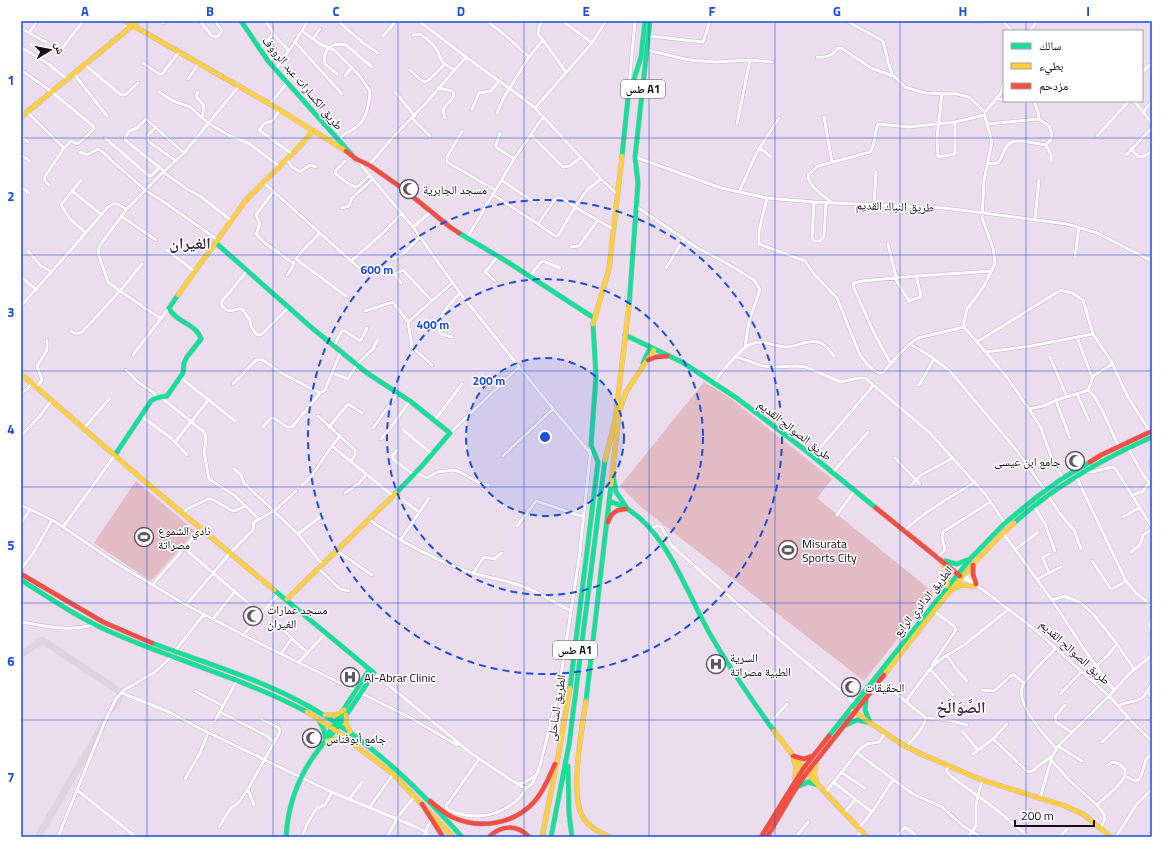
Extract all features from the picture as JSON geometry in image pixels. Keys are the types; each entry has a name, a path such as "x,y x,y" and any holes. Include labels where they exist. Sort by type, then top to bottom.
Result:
{"main road":[{"path":"125,21 270,104 369,165 402,188 431,212 467,238 530,276 594,318"},
{"path":"21,117 68,80 138,21"},
{"name":"طريق الكسارات عبد الرووف","path":"241,21 260,49 287,83 354,157"},
{"path":"591,445 596,376 592,326 609,269 628,98 641,57 645,21"},
{"name":"طس A1","path":"635,157 650,21"},
{"path":"115,455 152,400 167,397 184,371 184,365 187,357 201,337 196,330 172,313 169,308 246,200 313,131"},
{"name":"الطريق الساحلى","path":"551,837 569,745 604,465 615,420 629,310 638,183 635,157"},
{"path":"217,242 247,271 312,328 379,381 410,401 450,433 415,474 287,599"},
{"name":"طريق الصوالح القديم","path":"625,336 682,362 744,403 961,574"},
{"path":"640,343 646,359"},
{"path":"610,837 592,826 582,816 579,803 578,784 583,717 621,404 626,392 652,349"},
{"path":"646,359 671,356"},
{"path":"21,374 372,672"},
{"name":"الطريق الدائري الرابع","path":"761,837 803,769 840,731 854,708 868,696 935,612 952,589 971,558 1005,523 1047,493 1118,446 1151,431"},
{"name":"الطريق الدائري الرابع","path":"768,837 816,757 946,589 974,564 1003,533 1063,478 1084,470 1152,437"},
{"name":"الطريق الساحلى","path":"542,837 558,757 572,673 589,539 598,462 591,445"},
{"path":"613,466 616,492 628,509 650,530 668,556 720,651 769,724 807,774 826,792 844,814 867,837"},
{"path":"609,501 628,509"},
{"path":"604,537 612,513 618,510 628,509"},
{"path":"589,539 595,540"},
{"path":"942,560 960,564 971,558"},
{"path":"942,560 947,569 949,578 946,589"},
{"path":"952,589 962,586 975,585 973,574 974,564"},
{"path":"21,574 38,583 70,605 114,628 283,700 318,719 334,729 393,774 453,837"},
{"path":"21,580 68,610 95,625 279,691 323,714 352,734 394,767 430,801 462,837"},
{"path":"352,734 347,727 345,712 355,691 372,672"},
{"path":"286,837 290,805 301,777 345,712 360,694 372,672"},
{"path":"868,696 865,707 868,721"},
{"path":"854,708 868,721 906,747 982,780 1065,806 1093,821 1111,837"},
{"path":"323,714 330,716 345,712"},
{"path":"318,719 324,730 325,741"},
{"path":"840,731 854,720 868,721"},
{"path":"325,741 336,739 349,740"},
{"path":"569,745 568,795 572,837"},
{"path":"793,756 804,759 816,757 814,771 818,785"},
{"path":"793,756 796,771 794,783"},
{"path":"430,801 444,812 464,822 484,824 505,820 516,816 535,801 558,757"},
{"path":"795,790 801,784 806,782 818,785"},
{"path":"422,804 443,837"},
{"path":"490,837 496,830 510,827 521,830 529,837"}],"street":[{"path":"60,51 83,21"},
{"path":"200,21 211,35 215,37 222,31 215,21"},
{"path":"265,21 272,30 273,34 289,51"},
{"path":"276,69 295,42 307,21"},
{"path":"338,21 362,42 378,53"},
{"path":"383,36 396,21"},
{"path":"419,21 535,108 601,180 617,194"},
{"path":"424,25 426,21"},
{"path":"487,21 529,57"},
{"path":"542,21 537,31 538,34 544,40 566,72"},
{"path":"563,21 592,43"},
{"path":"535,108 592,43 606,21"},
{"path":"628,98 635,21"},
{"path":"648,36 703,42 710,21"},
{"path":"847,21 884,42 893,76"},
{"path":"975,22 987,21"},
{"path":"1002,21 1012,30"},
{"path":"1031,30 1037,21"},
{"path":"29,33 35,22"},
{"path":"22,29 46,42"},
{"path":"313,39 320,29"},
{"path":"302,31 328,48 334,50 359,75 370,92 364,118 355,129 344,134 339,142"},
{"path":"260,49 273,34"},
{"path":"413,35 420,34 438,51 441,61 454,70"},
{"path":"497,114 504,97 529,57 544,40"},
{"path":"295,42 342,94"},
{"path":"337,74 325,64 325,56 328,48 333,45 346,44 372,67"},
{"path":"21,47 50,65 68,80"},
{"path":"817,57 827,57 832,55 838,48 841,48 871,68 893,76 907,89 925,93 942,93 969,97 985,114 992,142 984,180 982,221 992,244 995,258 992,271 984,286 967,309 964,327 970,336 986,352 1011,382 1029,409 1040,428 1053,462 1063,478"},
{"path":"647,50 689,60 720,62 750,60 772,62"},
{"path":"143,63 159,74 162,74 179,52"},
{"path":"369,165 466,57"},
{"path":"737,124 750,60"},
{"path":"188,79 199,63"},
{"path":"410,70 425,82 445,64"},
{"path":"1143,71 1150,65"},
{"path":"85,66 121,95 125,95 138,83"},
{"path":"345,76 352,67"},
{"path":"21,70 52,92 93,126 94,129 80,142 76,144 71,141 64,148 44,178 49,185"},
{"path":"74,74 107,116"},
{"path":"472,109 479,93 491,91 499,81"},
{"path":"270,104 287,83"},
{"path":"832,203 815,188 808,178 808,175 813,169 832,162 870,152 873,148 877,125 880,123 909,127 955,122 985,114 1001,93 1003,85"},
{"path":"161,319 108,282 98,253 100,245 127,209 184,153 239,86"},
{"path":"438,88 452,91 454,94 454,97 443,110 446,118"},
{"path":"159,92 173,101 190,107 208,123 230,136 250,144 279,166"},
{"path":"198,92 196,96 204,106 202,118"},
{"path":"395,92 413,117 430,136"},
{"path":"942,93 937,155 939,157 955,154 955,122"},
{"path":"996,98 1003,100"},
{"path":"1034,102 1039,119"},
{"path":"1096,136 1128,102"},
{"path":"1135,102 1152,123"},
{"path":"1143,112 1152,102"},
{"path":"280,110 272,121 265,123 259,130 292,154"},
{"path":"27,112 64,148"},
{"path":"467,238 492,194 543,117"},
{"path":"824,117 832,162"},
{"path":"739,192 748,170 779,118"},
{"path":"184,153 145,119 137,128 129,131 124,138 126,142 187,189 200,196 232,220"},
{"path":"987,124 1039,119 1047,124 1051,130 1052,137 1046,145"},
{"path":"156,127 148,136 147,140 176,161"},
{"path":"1126,155 1130,149 1152,128"},
{"path":"462,131 447,157 447,162 495,190"},
{"path":"500,133 496,148 514,159"},
{"path":"531,135 563,167 570,166 581,157"},
{"path":"21,136 28,142"},
{"path":"105,138 149,176 151,176 160,167"},
{"path":"987,164 998,163 1007,146 1011,142 1018,140 1046,145 1050,151 1052,158 1051,161"},
{"path":"760,148 771,157"},
{"path":"80,152 87,155 98,149 103,152 145,190 161,200 217,242"},
{"path":"1130,149 1143,158 1152,151"},
{"path":"21,155 30,161"},
{"path":"354,157 421,236 452,283 590,453"},
{"name":"طريق النباك القديم","path":"635,157 721,188 767,198 826,203 940,208 1035,219 1079,227 1097,233 1152,261"},
{"path":"286,160 292,167 300,172 310,165 316,167"},
{"path":"345,161 335,173 354,187 357,187 369,176"},
{"path":"874,205 876,172"},
{"path":"81,180 62,202 61,207 70,219 86,233"},
{"path":"342,208 349,206 352,198 372,180"},
{"path":"501,180 536,203"},
{"path":"492,194 555,236 558,236 587,190 601,180"},
{"path":"1035,219 1039,180"},
{"path":"263,182 359,268"},
{"path":"21,187 29,193"},
{"path":"72,191 101,214"},
{"path":"273,192 256,215 260,224 256,234 266,244 293,263"},
{"path":"538,224 557,197 562,198 613,229"},
{"path":"767,198 759,231 759,244 805,261 815,275 837,298 856,347 867,364 880,374 918,338 964,327"},
{"path":"814,202 812,238 814,241 820,241 824,236 826,203"},
{"path":"21,306 37,290 108,207 115,203 127,209"},
{"path":"637,207 696,247 754,280 760,290 751,314 745,347"},
{"path":"413,226 431,212"},
{"path":"351,261 382,234 402,213"},
{"path":"121,216 156,240"},
{"path":"571,247 579,246 598,220"},
{"path":"1075,257 1079,227"},
{"path":"287,275 292,268 293,263 302,251 320,233"},
{"path":"393,259 403,254 421,236"},
{"path":"666,268 684,239"},
{"path":"888,244 896,278 909,301 920,297 921,295 916,276"},
{"path":"167,250 196,272"},
{"path":"28,251 41,266 52,272"},
{"path":"495,281 485,272 498,256"},
{"path":"296,259 346,296"},
{"path":"530,276 540,263 544,261 560,268"},
{"path":"71,331 76,334 82,332 120,291 142,264"},
{"path":"401,283 395,274 403,270 432,301"},
{"path":"247,271 222,301 221,304 225,309 229,311 242,309 250,320 250,326 256,334 259,335 262,334 289,307"},
{"path":"891,364 863,310 853,284 855,282 992,271"},
{"path":"21,278 37,290"},
{"path":"408,322 452,283"},
{"path":"977,342 1062,290 1072,293 1082,300 1093,334 1113,364 1128,398 1151,431"},
{"path":"452,337 441,334 438,327 447,309 460,293"},
{"path":"364,311 393,302 408,322 412,347 432,365"},
{"path":"133,354 169,308"},
{"path":"334,345 342,331 345,331 360,341 367,328"},
{"path":"986,352 1031,346 1093,334"},
{"path":"1076,338 1092,377 1088,390"},
{"path":"335,374 347,379 357,364 373,349 378,339"},
{"path":"36,388 42,380 37,366 47,350 47,340"},
{"path":"714,382 745,347 760,342 787,347 809,342 818,342 825,346 834,356"},
{"path":"910,344 934,358 950,371 993,421 1018,452 1057,509 1074,530 1081,549"},
{"path":"263,427 271,418 274,418 287,427 292,427 320,393 325,390 341,351"},
{"path":"737,357 763,366 796,366 806,368 841,382 864,378 922,425 975,482 1005,523"},
{"path":"1050,357 1067,396"},
{"path":"919,385 934,358"},
{"path":"233,384 256,360 262,360 283,374 320,393"},
{"path":"1092,377 1113,364"},
{"path":"450,433 519,367"},
{"path":"126,370 138,382 204,432 206,435 204,452 209,479 234,496 259,519"},
{"path":"180,377 235,421"},
{"path":"21,394 32,384"},
{"path":"435,420 462,384"},
{"path":"819,449 872,386"},
{"path":"1029,409 1088,390"},
{"path":"1088,390 1092,393 1101,407 1118,446"},
{"path":"373,428 398,393"},
{"path":"1077,394 1089,421"},
{"path":"84,428 110,398"},
{"path":"175,442 209,399"},
{"path":"21,436 40,417 51,401"},
{"path":"380,439 410,401"},
{"path":"1056,401 1070,438"},
{"path":"330,427 348,404 362,413"},
{"path":"504,456 553,409"},
{"path":"140,416 175,442 187,455"},
{"path":"318,416 356,452 351,461"},
{"path":"404,430 432,454"},
{"path":"833,472 868,432"},
{"path":"302,485 310,478 340,436"},
{"path":"479,759 446,806 448,810 460,815 484,816 499,812 522,796 526,788 532,784 537,775 558,695 582,534 591,445"},
{"path":"332,446 394,495 419,512"},
{"path":"1128,448 1140,471 1150,482 1142,492 1132,496"},
{"path":"397,450 392,456 393,459 415,474 427,478 437,472 457,470 481,484 489,485"},
{"path":"63,527 115,455"},
{"path":"895,458 920,484"},
{"path":"910,486 928,471 953,458"},
{"path":"1152,460 1152,469"},
{"path":"1084,470 1096,472 1109,467 1114,467 1140,507 1152,528 1143,535 1140,546 1131,552"},
{"path":"234,469 241,474 244,483 298,534 322,564"},
{"path":"345,493 358,484 367,474"},
{"path":"1075,474 1126,581 1136,593 1152,606"},
{"path":"904,530 933,508 975,482"},
{"path":"837,515 855,490"},
{"path":"186,605 231,552 252,531 253,523 274,511 296,491"},
{"path":"401,539 429,498"},
{"path":"183,512 208,499 233,511 245,506"},
{"path":"518,526 533,503 536,501 584,517"},
{"path":"942,560 945,550 942,536 944,532 990,502"},
{"path":"21,504 52,520 113,561 186,605 360,694 411,718 472,754"},
{"path":"1034,506 1045,524 1055,551"},
{"path":"1123,517 1140,507"},
{"path":"21,524 30,509"},
{"path":"298,534 324,514"},
{"path":"21,569 34,552 52,520"},
{"path":"368,520 436,557 474,573 519,585 571,611"},
{"path":"650,530 656,526 660,526 672,546 854,708"},
{"path":"152,585 202,528"},
{"path":"1015,550 1038,532"},
{"path":"1003,533 1052,600 1096,666 1114,690"},
{"path":"582,534 589,539"},
{"path":"184,548 262,614"},
{"path":"336,550 372,575"},
{"path":"474,573 484,557 492,560 502,553"},
{"path":"1049,554 1043,557 1043,559 1049,573"},
{"path":"1092,561 1110,589 1126,581"},
{"path":"1037,579 1061,566"},
{"path":"318,568 340,589 349,592"},
{"name":"طريق الصوالح القديم","path":"961,574 1026,622 1109,696 1057,747 1052,755 1040,798"},
{"path":"213,619 235,591"},
{"path":"243,635 279,594"},
{"path":"1052,600 1064,596 1081,603 1094,615 1117,644 1134,669"},
{"path":"930,669 964,645 1009,609"},
{"path":"906,701 956,630 954,626 935,612"},
{"path":"58,837 106,719 116,699 122,693 155,672 174,654 204,614"},
{"path":"1152,618 1149,624 1152,634"},
{"path":"21,622 46,627 70,629 95,625"},
{"path":"278,625 308,653"},
{"path":"300,662 326,633"},
{"path":"281,654 292,639"},
{"path":"1096,666 1117,644"},
{"path":"1056,648 1024,683 1022,688 1022,696 1030,716 1043,734 1057,747 1082,762"},
{"path":"1152,655 1134,669 1109,696 1152,741"},
{"path":"947,656 957,670 968,681"},
{"path":"930,669 952,695"},
{"path":"1060,694 1082,671"},
{"path":"372,672 472,754 512,781 526,788"},
{"path":"982,690 994,691 1013,674 1024,683"},
{"path":"215,721 237,680"},
{"path":"880,681 926,718 948,720 967,725"},
{"path":"1119,706 1126,702 1139,700 1148,691 1152,684"},
{"path":"195,691 223,706"},
{"path":"1148,691 1152,698"},
{"path":"122,693 169,712 208,733 332,792 426,832 430,837"},
{"path":"769,724 787,704"},
{"path":"1065,705 1055,719 1056,722 1071,732"},
{"path":"220,712 267,736 274,742"},
{"path":"1102,742 1128,717"},
{"path":"906,747 924,725 926,718"},
{"path":"219,827 230,810 239,802 248,789 280,732 280,729 261,719"},
{"path":"973,754 993,739 1006,724"},
{"path":"962,731 978,750"},
{"path":"185,778 200,753 208,733"},
{"path":"826,792 857,753 867,744 879,742 885,733"},
{"path":"993,739 1028,772 1032,771 1052,755"},
{"path":"857,753 913,794 942,807 963,826 981,837"},
{"path":"1125,776 1135,781 1140,779 1146,760 1152,753"},
{"path":"1051,760 1070,781 1097,805 1104,814 1105,818 1101,828"},
{"path":"1097,805 1116,789 1125,776 1125,769 1119,764 1113,762 1108,765"},
{"path":"948,766 946,771 977,797 997,810 1029,837"},
{"path":"841,772 865,788"},
{"path":"369,808 393,774"},
{"path":"512,781 517,783 524,782 537,775"},
{"path":"857,837 859,830 893,780"},
{"path":"968,837 973,832 977,822 976,804 982,780"},
{"path":"349,799 362,782"},
{"path":"834,782 872,812"},
{"path":"248,789 254,805"},
{"path":"1116,837 1136,805 1152,789"},
{"path":"77,790 136,837"},
{"path":"302,837 307,824 315,811 325,805 332,792"},
{"path":"387,837 397,819 415,796"},
{"path":"844,814 855,799"},
{"path":"424,837 432,819"},
{"path":"796,837 808,822"},
{"path":"896,837 905,827 917,836"},
{"path":"1060,837 1067,829"}],"shaded area":[{"name":"Misurata Sports City","path":"704,382 730,398 832,479 817,498 934,593 864,681 641,507 620,486"},
{"name":"نادي الشموع مصراتة","path":"136,481 195,531 151,581 94,543"}],"taxiway":[{"path":"21,655 42,640 122,693 112,709"},
{"path":"38,837 104,723"}],"traffic: fast":[{"path":"241,21 268,61 352,155"},
{"path":"622,156 628,98 641,57 645,21"},
{"path":"629,306 638,183 635,157 650,21"},
{"path":"459,233 506,261 594,318"},
{"path":"216,243 312,328 367,373 410,401 450,433 396,493"},
{"path":"115,455 151,401 156,398 167,396 183,373 184,363 187,357 201,339 191,326 176,317 169,308 178,295"},
{"path":"570,688 598,462 591,445 596,376 593,324"},
{"path":"625,335 682,362 738,399 805,450 876,508"},
{"path":"643,363 650,348"},
{"path":"1014,523 1062,485 1097,464 1152,437"},
{"path":"551,837 569,745 605,460"},
{"path":"829,736 971,558 1005,523 1038,496 1063,478 1090,462"},
{"path":"613,475 616,492 627,508"},
{"path":"586,701 611,485"},
{"path":"609,501 626,508 641,519 665,548 717,646 740,683 774,731"},
{"path":"945,561 957,564 967,560"},
{"path":"21,580 66,608 101,627 137,643 260,690 307,712"},
{"path":"274,590 374,673 345,717 314,755 301,777 292,800 286,837"},
{"path":"152,643 272,688 332,720 372,749 410,783 462,837"},
{"path":"326,737 369,670"},
{"path":"866,700 865,710 869,720"},
{"path":"319,720 324,730 325,738"},
{"path":"846,725 857,720 868,722"},
{"path":"568,766 569,814 572,837"},
{"path":"799,786 808,782 818,785"}],"traffic: slow":[{"path":"125,21 270,104 346,151"},
{"path":"21,117 138,21"},
{"path":"178,295 246,200 313,131"},
{"path":"593,324 609,269 622,156"},
{"path":"605,460 615,421 629,306"},
{"path":"611,485 619,412 626,392 654,350"},
{"path":"21,374 142,479 274,590"},
{"path":"287,599 396,493"},
{"path":"884,675 978,558 1014,523"},
{"path":"943,563 948,574 947,586"},
{"path":"953,589 962,585 975,586"},
{"path":"542,837 570,688"},
{"path":"586,701 578,761 577,793 579,807 585,821 588,824 610,837"},
{"path":"325,715 336,715 344,710"},
{"path":"853,711 900,743 921,754 982,780 1065,806 1083,814 1111,837"},
{"path":"307,712 335,730 393,774 453,837"},
{"path":"346,715 346,723 350,732"},
{"path":"774,731 806,772 867,837"},
{"path":"327,741 336,739 347,740"},
{"path":"793,756 796,767 795,779"},
{"path":"816,763 814,774 818,785"}],"traffic: jam":[{"path":"346,151 402,188 459,233"},
{"path":"648,360 656,357 667,356"},
{"path":"1090,462 1101,455 1152,431"},
{"path":"876,508 960,576"},
{"path":"608,522 614,512 626,509"},
{"path":"973,565 973,574 976,584"},
{"path":"21,574 103,622 152,643"},
{"path":"767,837 805,775 884,675"},
{"path":"761,837 803,769 829,736"},
{"path":"793,756 804,759 812,756"},
{"path":"430,801 446,814 463,821 485,824 507,820 526,809 538,798 555,764"},
{"path":"422,804 443,837"},
{"path":"489,837 504,828 514,828 529,837"}],"place":[{"name":"مسجد الجابرية","path":"409,189"},
{"name":"جامع ابن عيسى","path":"1075,461"},
{"name":"نادي الشموع مصراتة","path":"144,537"},
{"name":"Misurata Sports City","path":"788,550"},
{"name":"مسجد عمارات الغيران","path":"253,616"},
{"name":"السرية الطبية مصراتة","path":"716,664"},
{"name":"Al-Abrar Clinic","path":"350,677"},
{"name":"الحقيقات","path":"851,687"},
{"name":"جامع أبوفناس","path":"312,738"}],"district":[{"name":"الغيران","path":"190,243"},
{"name":"الصَّوَالَحْ","path":"961,707"}]}
